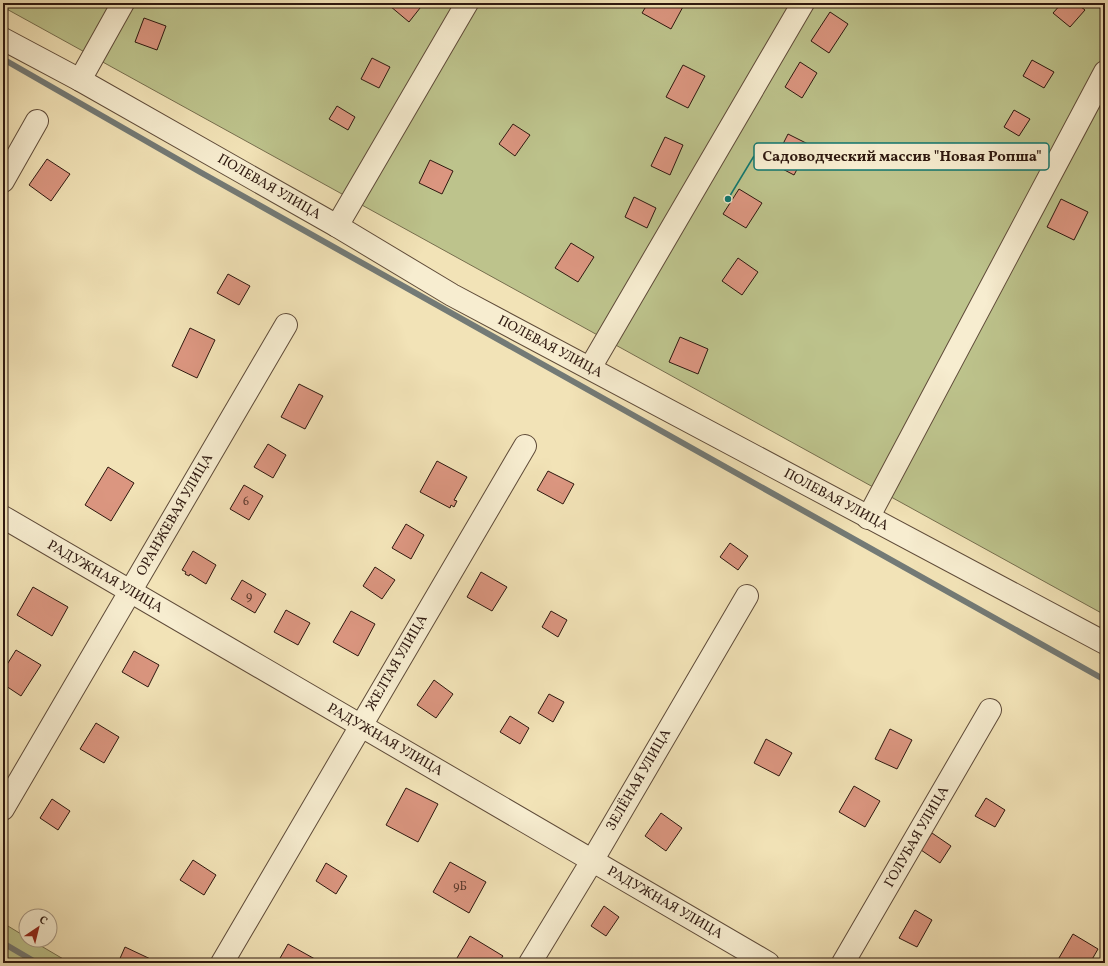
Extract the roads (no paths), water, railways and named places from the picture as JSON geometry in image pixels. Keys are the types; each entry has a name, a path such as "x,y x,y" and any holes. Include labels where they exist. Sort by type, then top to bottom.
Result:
{"street":[{"path":"80,80 123,3"},
{"path":"337,226 466,3"},
{"path":"590,368 803,3"},
{"name":"ПОЛЕВАЯ УЛИЦА","path":"3,39 80,80 337,226 452,295 1105,643"},
{"path":"868,518 1105,72"},
{"path":"3,180 38,121"},
{"name":"ОРАНЖЕВАЯ УЛИЦА","path":"3,809 286,325"},
{"name":"ЖЕЛТАЯ УЛИЦА","path":"222,963 525,446"},
{"name":"РАДУЖНАЯ УЛИЦА","path":"3,517 768,963"},
{"name":"ЗЕЛЁНАЯ УЛИЦА","path":"530,963 592,861 746,596"},
{"name":"ГОЛУБАЯ УЛИЦА","path":"843,963 990,710"}],"waterway":[{"path":"3,59 200,172 1105,680"},
{"path":"3,943 37,963"}],"place":[{"name":"Садоводческий массив \"Новая Ропша\"","path":"728,199"}]}
